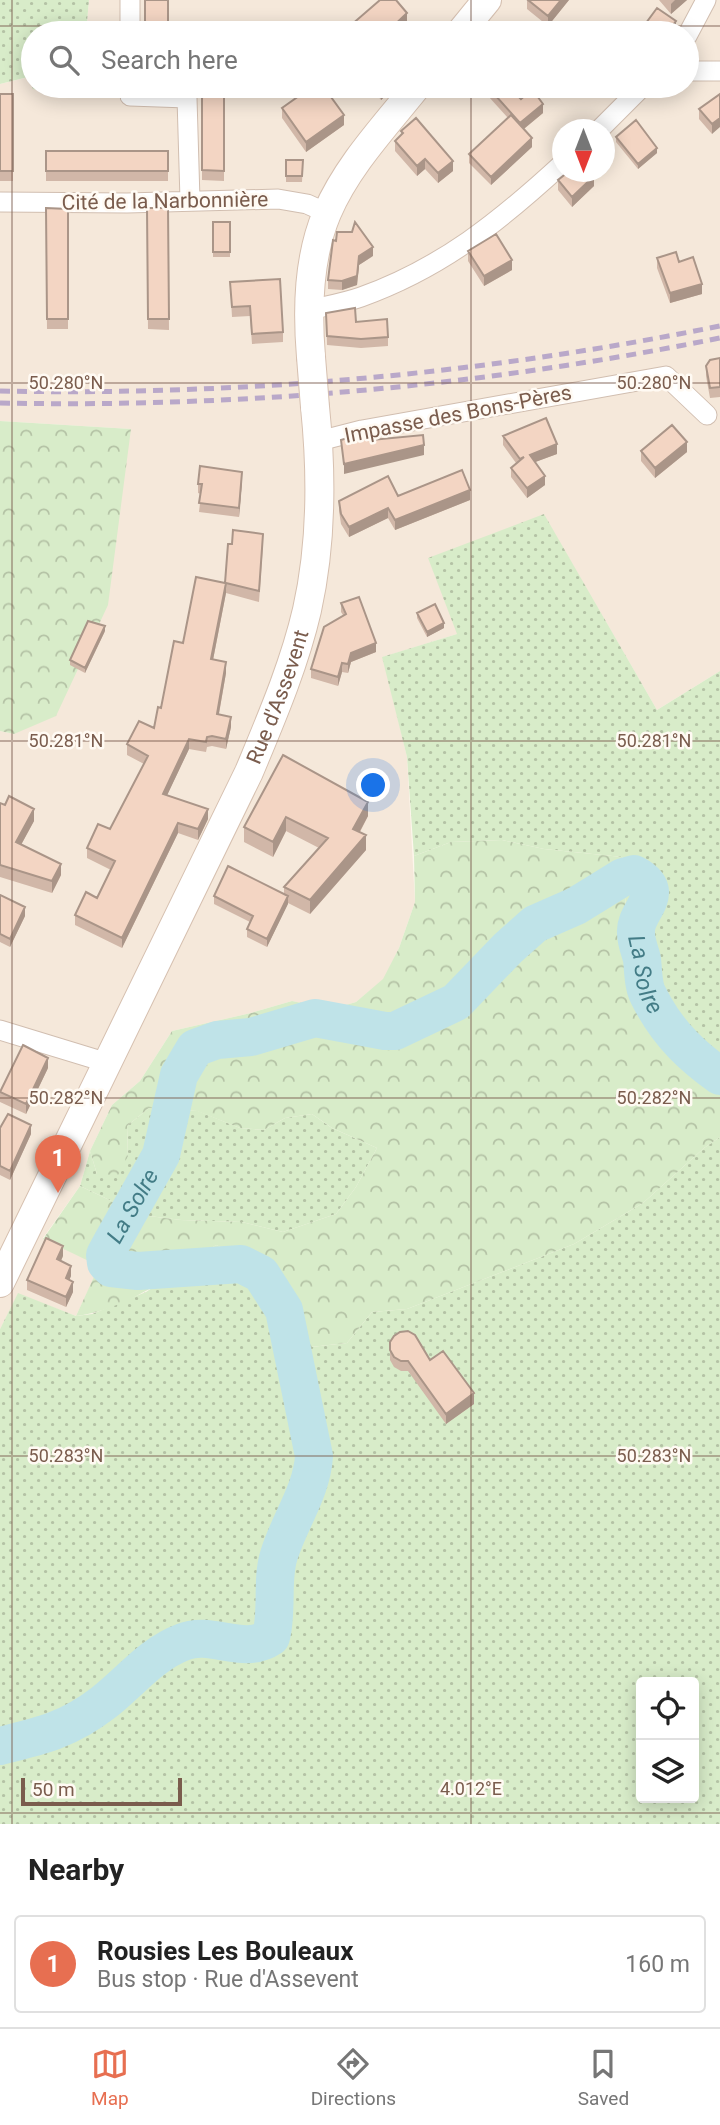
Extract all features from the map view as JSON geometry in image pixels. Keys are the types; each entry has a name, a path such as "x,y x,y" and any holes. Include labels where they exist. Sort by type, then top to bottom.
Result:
{"street":[{"path":"130,0 130,21"},
{"path":"470,21 487,0"},
{"path":"695,21 706,0"},
{"path":"699,71 720,71"},
{"path":"187,98 190,201"},
{"name":"Rue d'Assevent","path":"0,1283 249,772 292,661 307,610 320,512 319,441 309,310 314,259 327,213 350,172 408,98"},
{"path":"610,119 631,98"},
{"path":"309,310 371,293 448,255 490,228 552,173"},
{"name":"Cité de la Narbonnière","path":"0,202 127,203 278,199 307,204 327,213"},
{"name":"Impasse des Bons-Pères","path":"319,441 362,430 666,376 708,415"},
{"path":"0,1030 108,1063"}],"shaded area":[{"path":"89,0 720,0 720,671 657,710 544,515 457,634 383,657 407,757 415,902 399,948 384,979 356,1002 332,1009 292,1001 172,1031 140,1081 112,1105 90,1151 80,1186 43,1238 100,1266 76,1316 18,1294 0,1329 0,731 14,734 131,429 0,421 0,84 21,79 21,98 699,98 699,21 87,21"}],"green space":[{"path":"0,0 89,0 87,21 21,21 21,79 0,84"},
{"path":"0,421 131,429 108,605 56,716 14,734 0,731"},
{"path":"544,514 657,710 720,671 720,1079 696,1065 678,1047 653,1011 643,991 629,949 626,928 625,907 632,865 622,857 544,849 502,840 451,842 414,856 407,757 382,657 457,634 428,558"},
{"path":"502,840 544,849 622,857 632,864 625,907 629,949 635,970 653,1011 678,1047 693,1062 720,1079 720,1137 643,1203 574,1244 407,1309 372,1312 347,1343 302,1348 285,1301 255,1262 216,1245 150,1289 114,1306 76,1316 99,1266 43,1239 80,1186 141,1215 181,1220 242,1222 283,1232 336,1214 356,1187 377,1148 332,1128 312,1114 285,1118 264,1130 240,1128 197,1111 149,1108 127,1126 128,1156 118,1175 97,1174 90,1151 112,1105 140,1081 172,1031 292,1001 332,1009 356,1002 383,979 399,948 415,902 414,856 451,842"},
{"path":"149,1108 198,1111 240,1128 264,1130 285,1118 312,1114 332,1128 377,1148 356,1187 336,1214 283,1232 242,1222 181,1220 141,1215 80,1186 90,1151 97,1174 128,1156 127,1126"},
{"path":"720,1137 720,1824 0,1824 0,1329 18,1293 76,1316 92,1314 146,1292 216,1245 255,1262 285,1301 302,1348 347,1343 372,1312 407,1309 574,1244 643,1203"}],"building":[{"path":"145,0 168,0 168,21 145,21"},
{"path":"380,0 396,0 407,13 399,21 356,21"},
{"path":"528,0 561,0 548,16"},
{"path":"657,8 676,21 647,21"},
{"path":"0,94 13,94 13,171 0,171"},
{"path":"720,94 720,118 712,124 699,109"},
{"path":"202,98 224,98 224,171 202,170"},
{"path":"296,98 332,98 344,115 306,142 282,108"},
{"path":"498,98 539,98 543,104 520,123"},
{"path":"511,115 532,138 491,177 469,154"},
{"path":"416,118 453,161 438,173 425,159 417,166 395,141 403,133 401,131"},
{"path":"636,120 657,148 638,164 616,137"},
{"path":"46,151 168,151 168,171 46,171"},
{"path":"286,160 303,160 302,176 286,176"},
{"path":"560,182 588,182 572,197"},
{"path":"46,208 68,209 68,319 47,319"},
{"path":"147,208 168,208 169,319 148,319"},
{"path":"213,222 230,222 230,252 213,252"},
{"path":"355,222 373,247 359,256 357,276 342,281 328,280 333,240 336,241 337,232 352,232"},
{"path":"496,234 512,260 484,276 468,251"},
{"path":"676,252 679,262 693,257 702,284 670,293 657,258"},
{"path":"280,279 283,332 252,334 250,306 232,307 230,282"},
{"path":"355,308 356,322 387,319 388,337 361,339 327,336 326,313"},
{"path":"720,358 720,387 710,388 706,366 710,360"},
{"path":"546,418 557,444 530,455 545,476 527,488 511,468 524,457 520,459 503,436"},
{"path":"672,425 687,442 655,468 641,451"},
{"path":"371,431 372,440 423,435 424,445 344,464 341,440"},
{"path":"200,466 242,472 239,508 199,503 202,484 198,484"},
{"path":"462,470 470,490 395,520 388,508 349,527 341,514 339,501 388,476 398,496"},
{"path":"233,530 263,534 259,591 226,583 211,659 226,662 217,714 231,717 226,739 212,736 207,737 206,742 189,739 163,794 208,809 198,829 178,823 122,938 75,915 86,892 97,898 115,861 87,848 98,824 110,829 148,756 127,744 139,721 154,728 158,707 161,708 174,641 183,643 196,577 225,583 228,544 232,544"},
{"path":"359,597 376,643 351,653 348,664 342,663 338,677 311,669 324,627 346,614 341,603"},
{"path":"435,604 444,623 427,632 417,613"},
{"path":"88,621 105,626 85,668 70,660"},
{"path":"283,755 368,802 353,829 366,835 310,900 284,887 328,838 286,817 273,842 244,827"},
{"path":"9,796 34,809 16,842 61,864 52,881 0,865 0,803 5,805"},
{"path":"228,866 288,896 267,939 247,929 253,916 214,896"},
{"path":"0,895 25,907 10,939 0,934"},
{"path":"23,1045 48,1058 26,1104 0,1092"},
{"path":"8,1114 31,1125 10,1171 0,1166 0,1128"},
{"path":"46,1238 63,1246 57,1259 71,1266 66,1278 73,1282 66,1297 27,1280"},
{"path":"408,1331 415,1335 430,1360 443,1351 474,1393 446,1414 408,1361 394,1357 390,1350 390,1342 394,1336"}],"waterway":[{"name":"La Solre","path":"0,1746 41,1735 78,1720 103,1703 150,1661 183,1642 205,1639 250,1644 271,1637 279,1555 305,1494 314,1456 284,1310 261,1274 241,1264 138,1271 111,1268 106,1263 105,1255 161,1155 179,1075 195,1048 217,1040 251,1037 315,1018 395,1031 456,1002 535,924 576,906 623,877 634,874 644,881 650,895 636,933 647,994 675,1036 720,1076"}],"railway":[{"path":"0,391 181,390 362,378 542,357 720,326"},
{"path":"0,403 181,402 362,390 542,369 720,338"}],"place":[{"name":"Rousies Les Bouleaux","path":"58,1193"}]}
